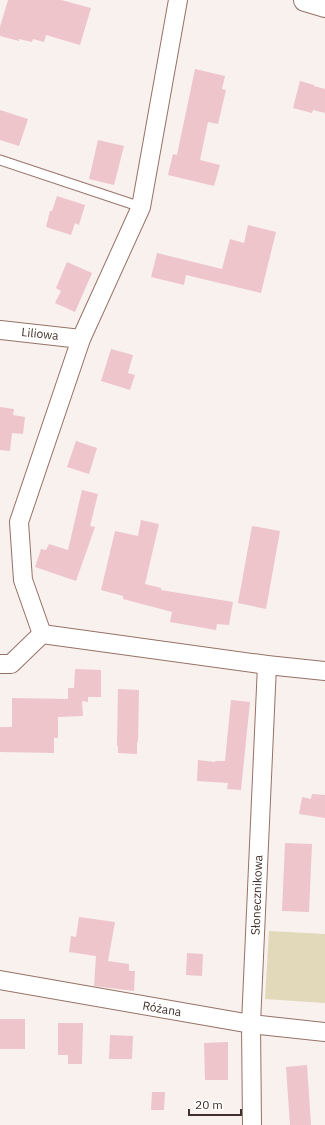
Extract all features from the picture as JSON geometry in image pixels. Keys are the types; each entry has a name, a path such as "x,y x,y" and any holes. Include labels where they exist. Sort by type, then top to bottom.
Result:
{"main road":[{"path":"305,0 325,6"}],"street":[{"path":"42,634 23,580 19,522 81,339 141,207 178,0"},
{"name":"Liliowa","path":"0,330 81,339"},
{"path":"0,664 11,664 42,634"},
{"path":"42,634 267,665 325,671"},
{"name":"Słonecznikowa","path":"252,1125 251,1024 267,665"},
{"name":"Różana","path":"0,980 251,1024 325,1032"}],"lane":[{"path":"0,160 141,207"}],"shaded area":[{"path":"269,931 325,934 325,1003 265,999"}],"building":[{"path":"8,0 61,0 91,8 80,45 46,35 44,42 33,39 32,42 19,39 19,41 0,36 0,27"},
{"path":"195,69 225,76 222,89 226,90 218,124 208,122 200,160 220,165 214,186 168,175 173,154 177,155"},
{"path":"300,81 325,89 325,113 313,110 312,113 293,108"},
{"path":"0,110 28,119 19,146 0,140"},
{"path":"98,140 124,146 114,185 89,179"},
{"path":"57,196 85,205 79,225 75,223 71,235 46,227 50,211 52,211"},
{"path":"248,225 276,232 261,293 186,275 184,285 151,277 157,253 222,269 230,239 244,243"},
{"path":"67,262 92,273 75,312 55,303 61,291 56,288"},
{"path":"111,349 133,355 128,373 135,375 130,390 101,381"},
{"path":"0,407 14,409 13,415 25,417 23,434 12,433 10,451 0,450"},
{"path":"76,441 97,448 89,474 67,467"},
{"path":"82,490 98,494 90,526 95,527 76,581 35,567 41,549 46,550 49,544 68,550"},
{"path":"141,520 159,524 145,584 161,588 161,590 233,602 229,625 217,624 216,630 170,622 172,612 123,599 123,596 101,590 115,531 138,536"},
{"path":"252,526 280,531 266,609 238,603"},
{"path":"75,669 101,670 101,697 88,697 88,702 82,701 83,716 58,717 58,738 54,738 54,753 0,752 0,727 12,727 12,698 68,699 68,688 74,688"},
{"path":"118,689 139,690 137,754 118,753"},
{"path":"231,700 250,702 241,790 227,789 228,783 197,781 198,760 215,762 225,761"},
{"path":"312,794 325,795 325,818 299,814 302,797 311,799"},
{"path":"285,843 312,844 309,912 282,911"},
{"path":"79,917 115,922 108,961 129,964 129,971 135,971 134,991 94,986 96,956 69,952 71,936 76,937"},
{"path":"187,953 203,954 202,976 186,975"},
{"path":"0,1019 25,1019 25,1049 0,1049"},
{"path":"58,1023 83,1023 82,1064 68,1064 68,1055 58,1055"},
{"path":"110,1035 133,1036 132,1059 109,1059"},
{"path":"228,1042 228,1080 205,1080 204,1043"},
{"path":"307,1065 311,1125 290,1125 286,1067"},
{"path":"152,1092 165,1092 164,1110 151,1110"}]}
